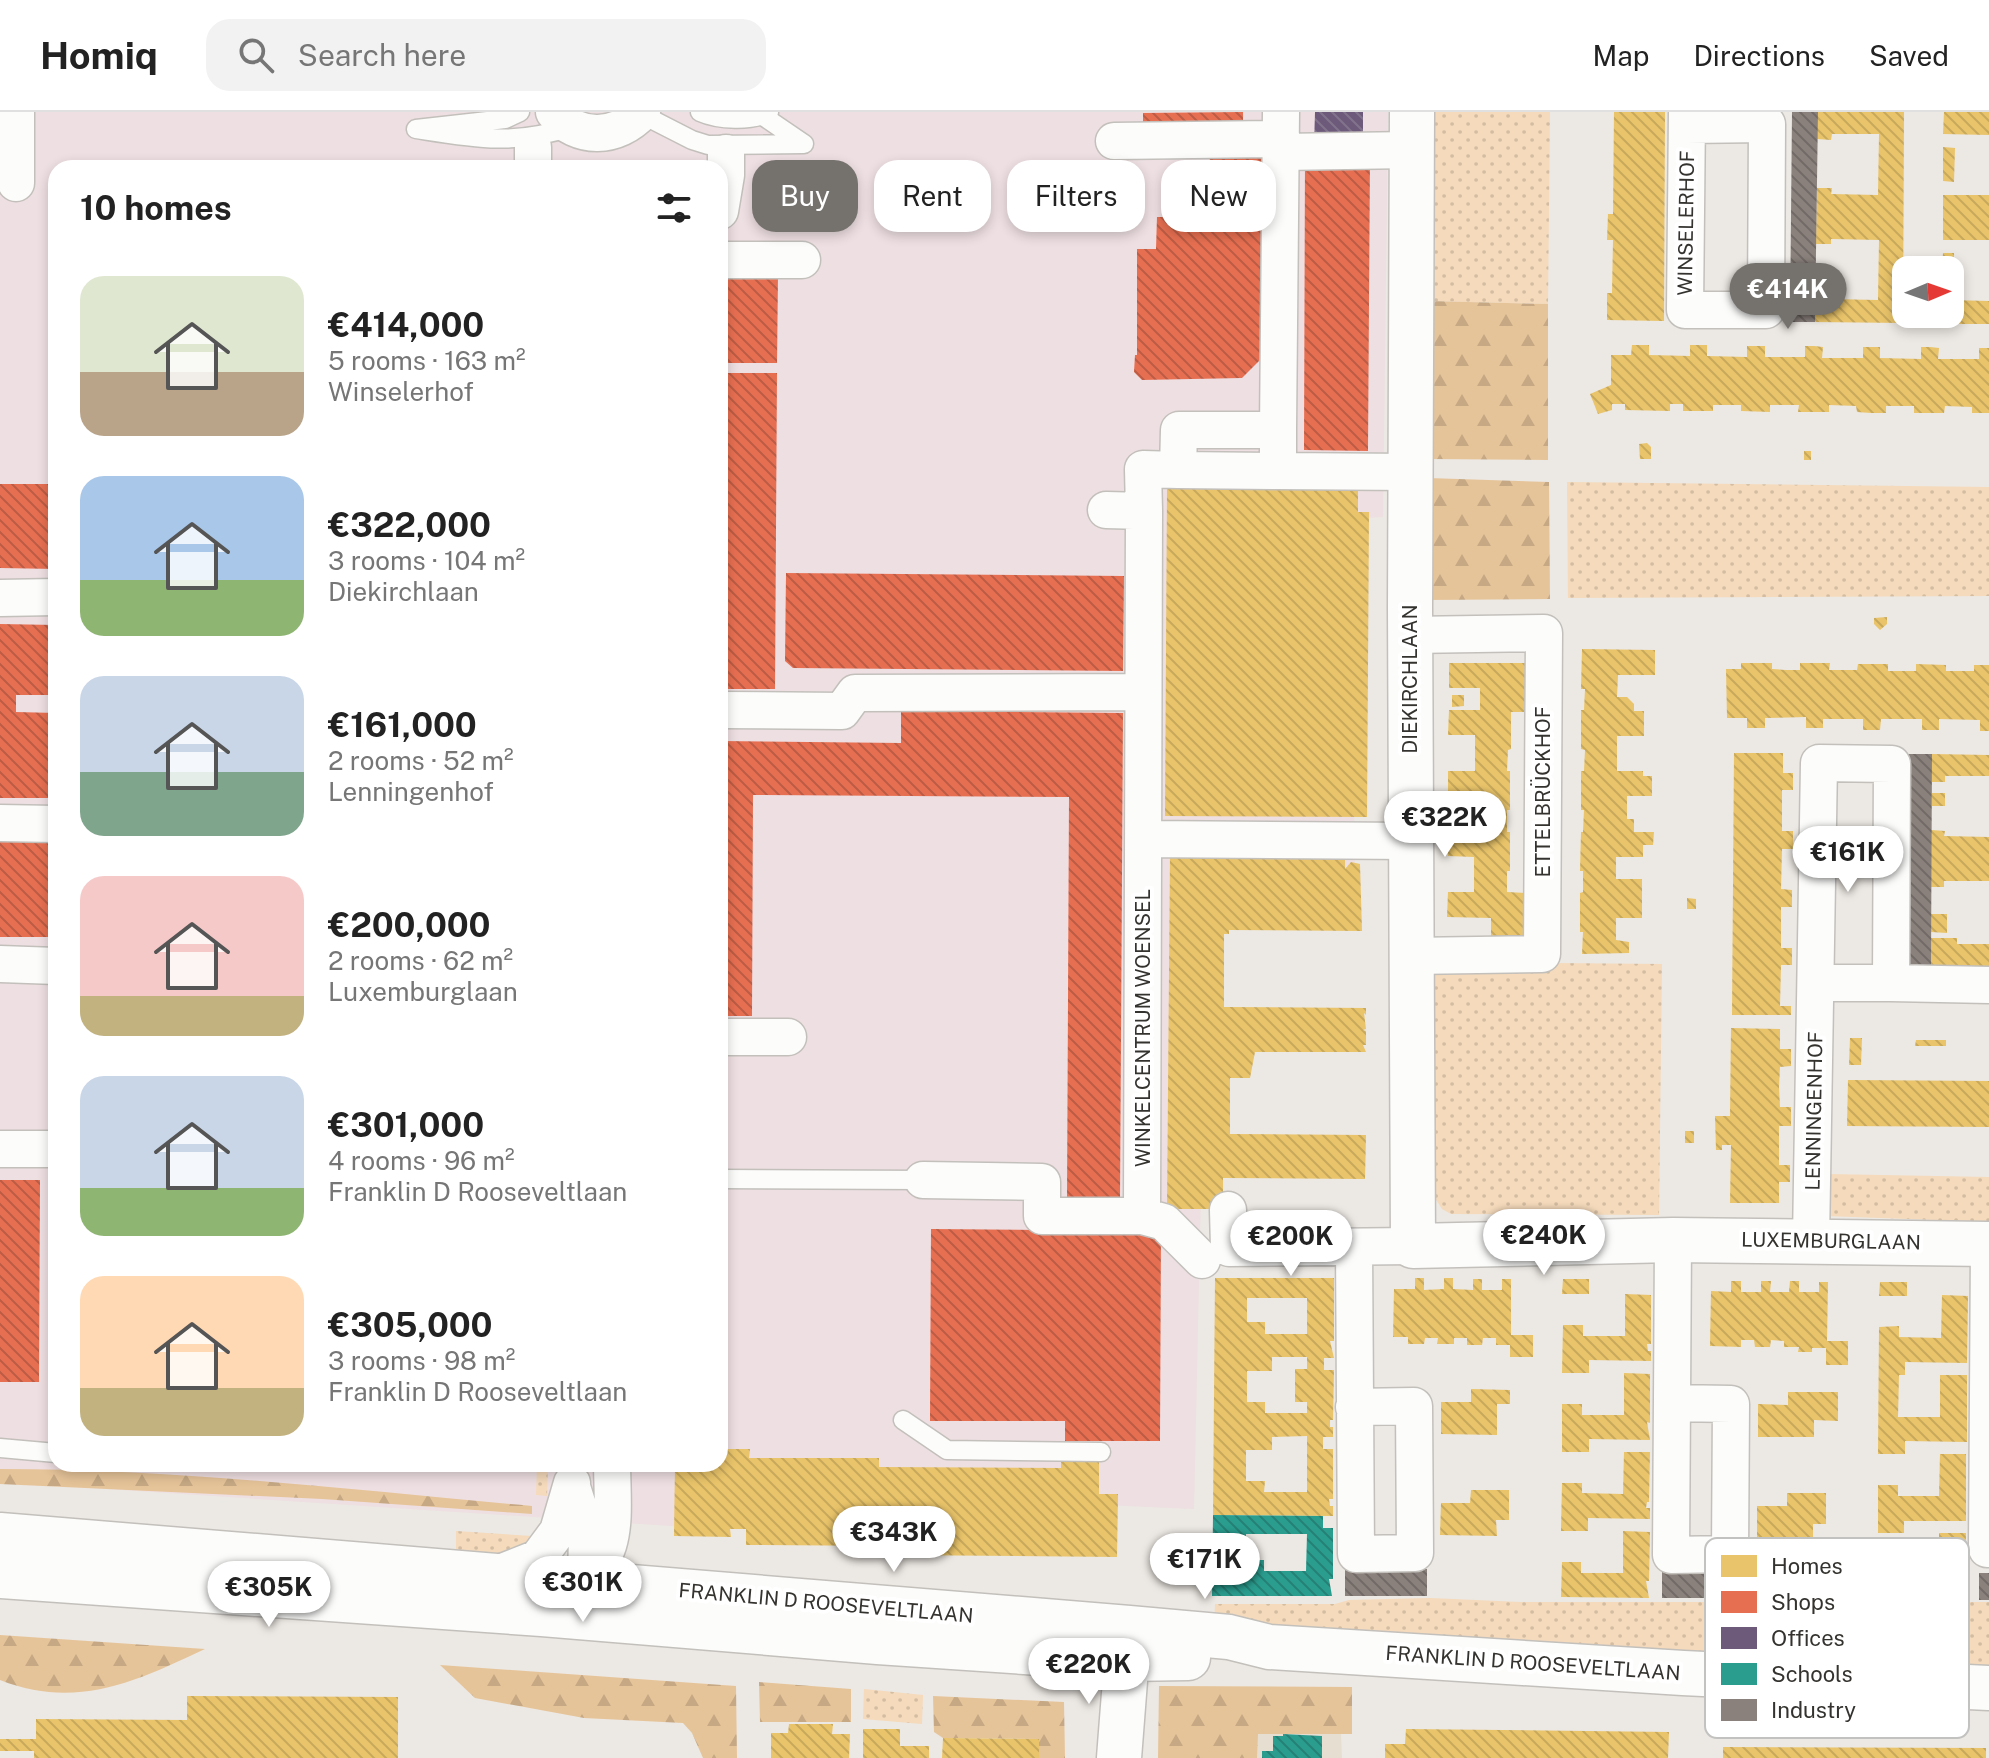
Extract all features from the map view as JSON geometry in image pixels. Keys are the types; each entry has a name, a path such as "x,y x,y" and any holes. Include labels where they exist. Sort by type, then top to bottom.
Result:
{"main road":[{"name":"DIEKIRCHLAAN","path":"1412,131 1410,635 1413,1246"},
{"name":"LUXEMBURGLAAN","path":"1413,1246 1673,1240 1989,1244"},
{"name":"FRANKLIN D ROOSEVELTLAAN","path":"0,1535 586,1583 642,1605"},
{"name":"FRANKLIN D ROOSEVELTLAAN","path":"0,1576 542,1614 642,1605 1128,1643 1229,1658 1269,1647 1705,1674"},
{"path":"1119,1758 1128,1643"},
{"name":"FRANKLIN D ROOSEVELTLAAN","path":"1969,1687 1989,1688"}],"street":[{"path":"16,112 17,182"},
{"path":"562,119 585,133 600,134 629,125 641,113"},
{"name":"WINSELERHOF","path":"1687,118 1767,124 1766,310 1685,310 1687,118"},
{"path":"1114,141 1412,131"},
{"path":"1278,471 1281,134"},
{"path":"726,153 726,160"},
{"path":"728,260 802,260"},
{"path":"1178,470 1179,430 1278,430"},
{"name":"WINKELCENTRUM WOENSEL","path":"1142,1216 1143,469 1411,472"},
{"path":"1106,510 1144,511"},
{"path":"0,598 48,597"},
{"name":"ETTELBRÜCKHOF","path":"1410,635 1544,633 1542,954 1412,956"},
{"path":"728,710 842,711 855,693 1143,692"},
{"name":"LENNINGENHOF","path":"1811,1240 1819,763 1892,764 1891,983"},
{"path":"0,823 48,824"},
{"path":"1144,839 1411,841"},
{"path":"0,964 48,966"},
{"path":"1817,983 1989,985"},
{"path":"728,1037 788,1037"},
{"path":"0,1149 48,1149"},
{"path":"923,1180 1042,1182 1042,1216 1142,1216 1164,1222 1202,1260"},
{"name":"LUXEMBURGLAAN","path":"1228,1210 1229,1248 1413,1246"},
{"path":"1673,1240 1673,1403"},
{"name":"LUXEMBURGLAAN","path":"1989,1244 1989,1549"},
{"path":"1354,1248 1354,1407"},
{"path":"542,1614 586,1583 606,1555 613,1535 612,1472"},
{"path":"572,1475 587,1534 586,1583"},
{"path":"495,1575 538,1558 558,1531 572,1475"},
{"path":"613,1535 642,1605"}],"lane":[{"path":"520,112 505,119 416,129 479,140 519,140 562,119"},
{"path":"641,113 708,145 804,144 766,114 726,118 700,112"},
{"path":"728,1179 923,1180"},
{"path":"903,1420 947,1450 1101,1452"},
{"path":"0,1448 48,1452"}],"shaded area":[{"path":"0,112 1388,112 1383,517 1251,523 1354,787 1355,892 1201,890 1201,1186 1194,1509 688,1486 687,1527 0,1482"},
{"path":"1428,112 1550,112 1548,304 1429,301"},
{"path":"1567,482 1989,487 1989,596 1568,598"},
{"path":"1426,962 1662,964 1659,1215 1451,1214 1442,1209 1431,1192"},
{"path":"1826,1174 1989,1177 1989,1222 1826,1216"},
{"path":"537,1472 548,1472 547,1496 536,1495"},
{"path":"456,1531 532,1536 532,1540 496,1555 456,1554"},
{"path":"1430,1598 1520,1602 1705,1602 1705,1654 1214,1627 1215,1604 1335,1604 1349,1600"},
{"path":"1969,1602 1989,1602 1989,1666 1969,1665"},
{"path":"864,1689 923,1695 922,1724 863,1719"},
{"path":"1257,1734 1341,1734 1342,1758 1257,1758"}],"green space":[{"path":"1429,301 1548,304 1548,460 1428,459"},
{"path":"1428,478 1549,482 1550,599 1427,600"},
{"path":"0,1469 133,1473 532,1506 532,1514 322,1499 0,1484"},
{"path":"0,1635 205,1649 154,1672 105,1688 54,1692 28,1689 0,1680"},
{"path":"440,1665 736,1686 737,1758 703,1758 692,1733 683,1723 584,1718 475,1698"},
{"path":"759,1682 851,1689 851,1722 760,1722"},
{"path":"1159,1686 1352,1687 1352,1734 1258,1734 1257,1758 1158,1758"},
{"path":"933,1696 1064,1702 1065,1758 1039,1758 1039,1739 943,1738 934,1732"}],"building: Homes":[{"path":"1614,112 1665,112 1664,321 1607,320 1607,293 1612,293 1613,240 1607,240 1608,214 1613,214"},
{"path":"1818,112 1904,112 1903,256 1892,256 1892,323 1815,322 1815,293 1830,294 1831,299 1878,300 1879,240 1831,239 1831,244 1816,244 1817,188 1832,188 1831,194 1878,195 1879,134 1832,134 1831,140 1817,139"},
{"path":"1944,112 1989,112 1989,135 1943,134"},
{"path":"1943,147 1955,148 1954,182 1943,181"},
{"path":"1943,195 1989,195 1989,240 1943,240"},
{"path":"1964,300 1989,301 1989,324 1964,324"},
{"path":"1632,345 1649,345 1649,355 1690,356 1690,345 1707,345 1707,356 1747,357 1747,346 1765,346 1765,357 1805,357 1805,346 1814,346 1823,347 1822,358 1863,358 1863,347 1880,347 1880,358 1921,359 1921,347 1939,348 1938,359 1979,359 1979,348 1989,348 1989,413 1972,413 1972,407 1945,406 1944,413 1914,413 1914,406 1886,406 1886,413 1871,413 1857,412 1856,406 1829,405 1829,412 1798,412 1799,405 1770,405 1770,412 1741,411 1741,405 1713,405 1713,411 1683,411 1683,404 1670,404 1670,411 1625,410 1625,404 1612,404 1612,410 1598,414 1590,394 1611,385 1611,355 1631,355"},
{"path":"1647,443 1651,447 1651,459 1640,459 1639,444"},
{"path":"1804,451 1811,451 1811,460 1804,460"},
{"path":"1358,480 1358,512 1369,512 1367,817 1165,816 1167,488"},
{"path":"1887,617 1887,624 1880,630 1874,624 1874,618"},
{"path":"1582,649 1655,650 1655,675 1618,675 1617,697 1627,697 1634,704 1634,711 1644,711 1644,736 1617,736 1617,771 1643,771 1643,776 1652,776 1652,796 1627,796 1627,819 1634,819 1634,832 1654,832 1653,845 1643,845 1643,857 1616,857 1616,879 1642,879 1642,918 1616,918 1616,940 1629,942 1629,953 1582,954 1580,893 1583,892 1583,871 1580,871 1584,810 1581,810 1581,771 1584,771 1585,750 1581,749 1581,710 1584,710 1585,689 1581,689"},
{"path":"1449,663 1529,663 1526,712 1511,712 1511,749 1508,750 1507,771 1510,771 1507,832 1510,832 1510,871 1507,871 1507,892 1527,893 1524,941 1491,941 1491,918 1447,917 1448,892 1474,892 1474,857 1448,856 1448,831 1474,831 1474,796 1448,796 1448,771 1475,771 1475,735 1448,735 1449,710 1480,710 1480,688 1449,688"},
{"path":"1741,663 1772,663 1772,669 1786,670 1800,670 1800,663 1830,663 1829,670 1857,670 1858,664 1888,664 1888,671 1916,671 1916,664 1946,665 1946,671 1974,671 1974,665 1989,665 1989,731 1980,731 1980,720 1939,719 1939,730 1922,730 1922,719 1881,719 1880,730 1863,730 1863,719 1823,719 1823,728 1806,728 1806,717 1765,718 1765,728 1747,728 1747,718 1727,718 1726,669 1741,669"},
{"path":"1452,695 1464,695 1464,706 1452,707"},
{"path":"1734,753 1783,753 1783,773 1793,773 1793,790 1782,790 1782,831 1793,831 1793,849 1782,849 1781,889 1792,890 1792,907 1781,907 1781,948 1792,948 1792,965 1781,965 1780,1006 1791,1006 1791,1015 1732,1015"},
{"path":"1932,754 1989,755 1989,776 1945,776 1945,782 1932,782"},
{"path":"1932,793 1945,793 1945,806 1932,806"},
{"path":"1931,830 1945,831 1944,836 1989,837 1989,881 1944,881 1944,887 1931,887"},
{"path":"1170,856 1345,857 1345,869 1351,862 1360,864 1362,931 1229,930 1229,934 1224,934 1224,1007 1366,1008 1366,1029 1363,1030 1366,1031 1366,1045 1363,1045 1366,1052 1255,1052 1250,1078 1230,1078 1230,1134 1366,1135 1365,1179 1223,1178 1223,1209 1167,1209"},
{"path":"1687,898 1696,899 1696,909 1687,909"},
{"path":"1931,914 1947,914 1947,933 1931,932"},
{"path":"1931,938 1957,938 1957,944 1989,944 1989,967 1931,966"},
{"path":"1731,1028 1780,1029 1780,1049 1791,1049 1791,1066 1780,1067 1780,1107 1791,1107 1791,1126 1779,1126 1779,1165 1790,1165 1790,1182 1779,1182 1779,1203 1730,1203 1731,1145 1722,1145 1722,1150 1716,1150 1715,1116 1730,1116"},
{"path":"1850,1038 1862,1038 1861,1065 1849,1065"},
{"path":"1916,1040 1946,1040 1946,1046 1915,1046"},
{"path":"1848,1080 1989,1081 1989,1127 1847,1126"},
{"path":"1685,1131 1694,1131 1694,1143 1685,1143"},
{"path":"1215,1278 1334,1278 1334,1341 1330,1341 1334,1358 1324,1358 1324,1370 1334,1370 1333,1420 1330,1420 1333,1437 1323,1437 1323,1449 1333,1449 1333,1499 1329,1499 1333,1516 1213,1515","holes":["1247,1298 1307,1298 1307,1334 1265,1334 1265,1322 1247,1322","1272,1357 1307,1357 1307,1369 1295,1369 1295,1402 1307,1402 1307,1413 1265,1413 1265,1402 1247,1402 1247,1371 1272,1371","1307,1436 1307,1492 1264,1492 1265,1481 1246,1481 1246,1450 1272,1450 1272,1437"]},
{"path":"1415,1278 1424,1278 1424,1290 1444,1289 1444,1278 1453,1278 1453,1289 1473,1290 1473,1279 1482,1279 1482,1290 1502,1290 1502,1279 1511,1279 1511,1335 1533,1335 1533,1357 1510,1357 1510,1345 1496,1345 1496,1338 1483,1338 1482,1345 1467,1345 1467,1338 1454,1338 1454,1344 1437,1344 1438,1338 1425,1338 1424,1344 1408,1344 1408,1337 1393,1337 1394,1289 1415,1289"},
{"path":"1563,1279 1589,1279 1589,1294 1562,1294"},
{"path":"1731,1281 1741,1281 1741,1292 1761,1292 1761,1281 1771,1281 1770,1292 1789,1292 1790,1281 1799,1281 1799,1292 1819,1292 1819,1282 1828,1282 1827,1341 1848,1341 1848,1365 1826,1365 1826,1348 1798,1352 1799,1347 1784,1347 1784,1341 1771,1340 1770,1347 1755,1347 1754,1340 1741,1340 1741,1347 1710,1346 1711,1291 1731,1292"},
{"path":"1880,1282 1907,1282 1907,1296 1879,1296"},
{"path":"1625,1294 1651,1295 1651,1344 1647,1344 1651,1361 1589,1360 1589,1373 1562,1373 1563,1325 1583,1325 1583,1336 1625,1336"},
{"path":"1942,1295 1968,1296 1967,1363 1905,1362 1905,1375 1899,1375 1898,1417 1940,1417 1940,1375 1967,1375 1967,1442 1905,1441 1905,1454 1878,1454 1879,1327 1899,1326 1899,1337 1941,1338"},
{"path":"1624,1373 1650,1374 1650,1423 1647,1422 1650,1440 1589,1439 1589,1452 1562,1452 1562,1404 1582,1404 1582,1415 1624,1415"},
{"path":"1471,1389 1510,1390 1510,1404 1497,1404 1497,1435 1441,1434 1441,1402 1471,1402"},
{"path":"1788,1392 1838,1392 1838,1421 1814,1420 1814,1437 1758,1437 1758,1404 1788,1405"},
{"path":"728,1449 750,1449 749,1458 879,1458 879,1467 1061,1468 1061,1460 1099,1460 1099,1494 1118,1494 1117,1557 892,1555 892,1546 746,1545 746,1529 730,1529 731,1537 674,1536 675,1472 728,1472"},
{"path":"1624,1452 1650,1452 1649,1502 1646,1508 1650,1508 1650,1519 1588,1518 1588,1531 1561,1531 1562,1483 1582,1483 1582,1493 1623,1494"},
{"path":"1940,1454 1966,1454 1966,1521 1904,1521 1904,1533 1878,1533 1878,1485 1898,1485 1898,1496 1939,1496"},
{"path":"1471,1490 1509,1490 1509,1520 1496,1520 1497,1536 1440,1535 1441,1503 1470,1503"},
{"path":"1787,1493 1826,1493 1826,1524 1813,1524 1813,1538 1757,1538 1757,1506 1787,1506"},
{"path":"1623,1531 1650,1532 1649,1581 1646,1581 1649,1598 1561,1597 1562,1562 1581,1562 1581,1573 1623,1573"},
{"path":"1939,1533 1966,1533 1966,1538 1939,1538"},
{"path":"187,1696 398,1697 398,1758 34,1758 34,1751 0,1751 0,1739 36,1739 36,1719 187,1720"},
{"path":"789,1724 833,1724 832,1734 850,1734 849,1758 771,1758 771,1733 788,1733"},
{"path":"863,1729 900,1729 900,1746 929,1746 929,1758 863,1758"},
{"path":"1406,1729 1669,1732 1668,1758 1385,1758 1385,1744 1405,1744"},
{"path":"943,1738 1039,1739 1039,1758 942,1758"},
{"path":"1723,1747 1986,1748 1986,1758 1723,1758"}],"building: Shops":[{"path":"1243,112 1243,135 1143,134 1143,113"},
{"path":"1210,145 1264,145 1264,160 1210,160"},
{"path":"1305,155 1370,156 1368,451 1304,450"},
{"path":"1157,217 1161,217 1161,232 1264,232 1263,357 1242,378 1142,380 1134,372 1137,355 1137,249 1156,249"},
{"path":"728,275 778,275 777,363 728,363"},
{"path":"728,373 777,373 775,689 728,689"},
{"path":"0,484 48,484 48,569 0,568"},
{"path":"786,573 1124,576 1123,671 793,668 785,661"},
{"path":"0,624 48,625 48,695 16,695 16,712 48,713 48,798 0,798"},
{"path":"901,711 1123,713 1120,1201 1067,1201 1069,797 753,795 752,1016 728,1016 728,741 901,743"},
{"path":"0,842 48,842 48,937 0,937"},
{"path":"0,1180 40,1180 39,1382 0,1382"},
{"path":"931,1229 1161,1231 1160,1441 1065,1441 1065,1421 930,1421"}],"building: Offices":[{"path":"1315,112 1363,112 1363,145 1314,145"}],"building: Schools":[{"path":"1213,1515 1323,1516 1323,1528 1333,1528 1333,1579 1329,1579 1332,1596 1212,1596","holes":["1246,1534 1307,1534 1306,1571 1264,1571 1264,1560 1246,1560"]},
{"path":"1273,1736 1322,1736 1322,1758 1262,1758 1262,1751 1273,1751"}],"building: Industry":[{"path":"1792,112 1818,112 1815,322 1790,322"},
{"path":"1905,754 1932,754 1931,966 1904,966"},
{"path":"1345,1569 1427,1569 1427,1596 1345,1596"},
{"path":"1662,1571 1705,1572 1705,1598 1662,1598"},
{"path":"1979,1573 1989,1573 1989,1600 1979,1600"}]}
